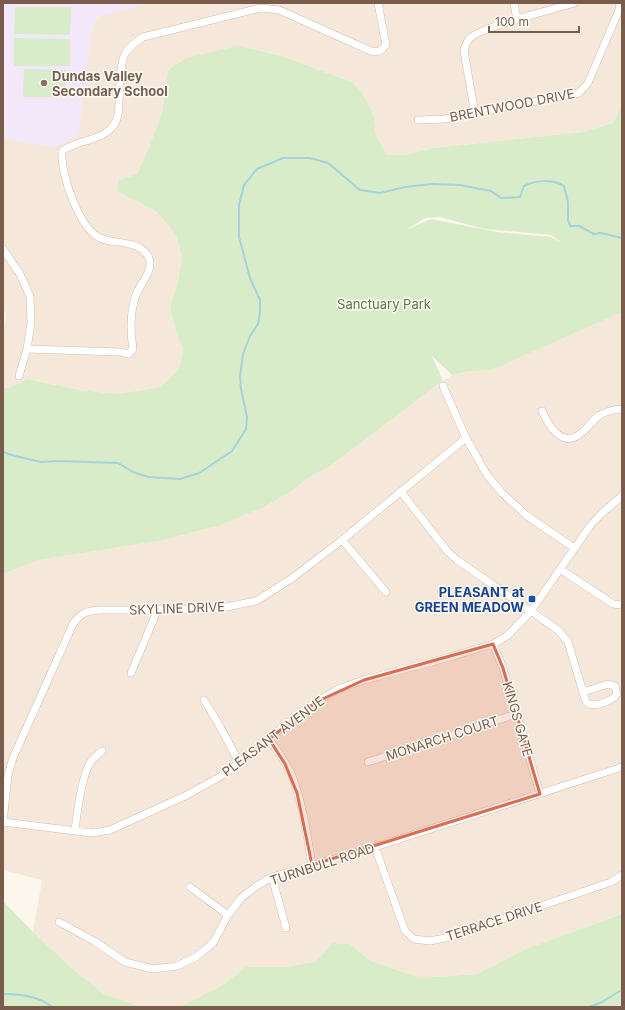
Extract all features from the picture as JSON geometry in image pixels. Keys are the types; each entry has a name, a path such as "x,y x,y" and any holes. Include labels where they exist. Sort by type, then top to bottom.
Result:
{"street":[{"path":"279,10 282,3"},
{"path":"27,348 120,352 129,354 133,349 131,325 132,306 136,293 144,282 150,260 144,250 133,245 101,239 87,228 73,199 61,162 62,151 69,146 105,134 116,123 122,62 126,52 143,37 261,8 279,10 373,52 380,50 386,45 378,3"},
{"path":"514,3 517,20"},
{"path":"475,114 464,51 469,38 485,30 574,3"},
{"name":"BRENTWOOD DRIVE","path":"418,120 445,119 475,114 579,93 588,84 619,10 620,3"},
{"path":"4,253 20,274 30,296 31,323 27,348 19,376"},
{"path":"443,386 466,438 487,475 502,493 526,515 574,548"},
{"path":"542,411 549,425 562,438 569,438 577,436 599,416 616,409 622,409"},
{"name":"SKYLINE DRIVE","path":"3,822 8,775 13,758 73,624 79,616 88,611 217,609 256,601 291,580 466,438"},
{"path":"401,492 448,552 457,560 558,630 568,642 583,692"},
{"name":"PLEASANT AVENUE","path":"3,822 92,833 110,830 187,795 225,774 311,706 338,689 364,680 450,658 493,644 507,636 531,611 590,526 602,513 622,496"},
{"path":"342,540 386,592"},
{"path":"560,569 612,604 622,605"},
{"path":"131,673 158,609"},
{"name":"KINGS GATE","path":"493,644 503,668 540,794"},
{"path":"204,700 218,722 239,762"},
{"name":"MONARCH COURT","path":"368,762 516,714"},
{"path":"269,739 291,775 304,820 312,865"},
{"path":"75,830 80,796 85,777 91,761 102,751"},
{"name":"TURNBULL ROAD","path":"59,922 94,941 125,962 152,969 177,966 196,957 213,943 228,915 241,898 255,887 272,877 375,847 622,767"},
{"name":"TERRACE DRIVE","path":"375,847 405,931 414,939 430,941 450,937 611,882 622,875"},
{"path":"272,877 286,928"},
{"path":"190,887 228,915"}],"highlighted area":[{"path":"493,644 503,668 540,794 312,865 297,793 285,764 269,739 316,702 364,680"}],"shaded area":[{"name":"Dundas Valley Secondary School","path":"3,3 151,3 98,17 92,30 78,136 55,147 3,139"},
{"path":"151,3 622,3 622,105 613,123 583,132 434,148 405,155 387,155 376,136 374,116 361,91 352,82 281,56 168,69 162,113 148,150 137,174 119,180 117,191 157,212 177,236 182,258 177,286 170,306 177,335 183,348 179,369 161,387 117,394 80,390 27,379 10,388 3,388 3,325 5,324 6,313 3,309 3,139 55,147 92,30 98,16"},
{"path":"622,312 622,914 526,949 477,974 420,978 371,961 350,944 333,943 315,962 286,967 246,967 221,986 184,1005 168,1007 141,1007 104,994 75,971 33,932 42,880 3,870 3,574 38,560 159,541 218,526 262,508 290,492 305,480 334,463 437,384 452,375 464,372 492,370"}],"green space":[{"path":"15,7 71,7 70,35 14,34"},
{"path":"14,38 70,39 70,66 14,66"},
{"name":"Sanctuary Park","path":"237,46 281,56 352,82 361,91 374,116 376,136 387,155 405,155 434,148 583,132 613,123 622,105 622,312 492,370 464,372 452,375 431,355 443,380 334,463 305,480 290,492 262,508 218,526 159,541 38,560 3,574 3,388 10,388 27,379 80,390 117,394 161,387 179,369 183,348 177,335 170,306 177,286 182,258 177,236 157,212 117,191 119,180 137,174 148,150 162,113 168,70 187,58","holes":["439,217 485,229 551,235 562,243 551,237 497,232 431,219 406,230 425,218"]},
{"path":"24,69 66,70 66,97 23,97"},
{"path":"3,901 33,932 75,971 104,994 141,1007 3,1007"},
{"path":"622,914 622,1007 168,1007 184,1005 221,986 246,967 286,967 315,962 333,943 350,944 371,961 420,978 477,974 526,949"}],"waterway":[{"path":"3,452 41,462 58,461 118,463 133,472 148,477 180,479 199,473 232,451 246,429 247,417 240,377 243,354 250,336 258,324 260,312 260,300 250,278 239,237 239,205 244,185 257,169 283,158 310,158 328,163 360,190 380,193 405,187 432,184 460,185 491,191 501,198 520,197 524,186 534,182 554,182 564,186 568,202 568,220 570,226 579,226 594,234 601,233 622,238"},
{"path":"589,1007 600,1003 622,990"},
{"path":"3,994 29,996 41,1000 52,1007"}],"place":[{"name":"Dundas Valley Secondary School","path":"44,83"},
{"name":"PLEASANT at GREEN MEADOW","path":"532,599"}]}
